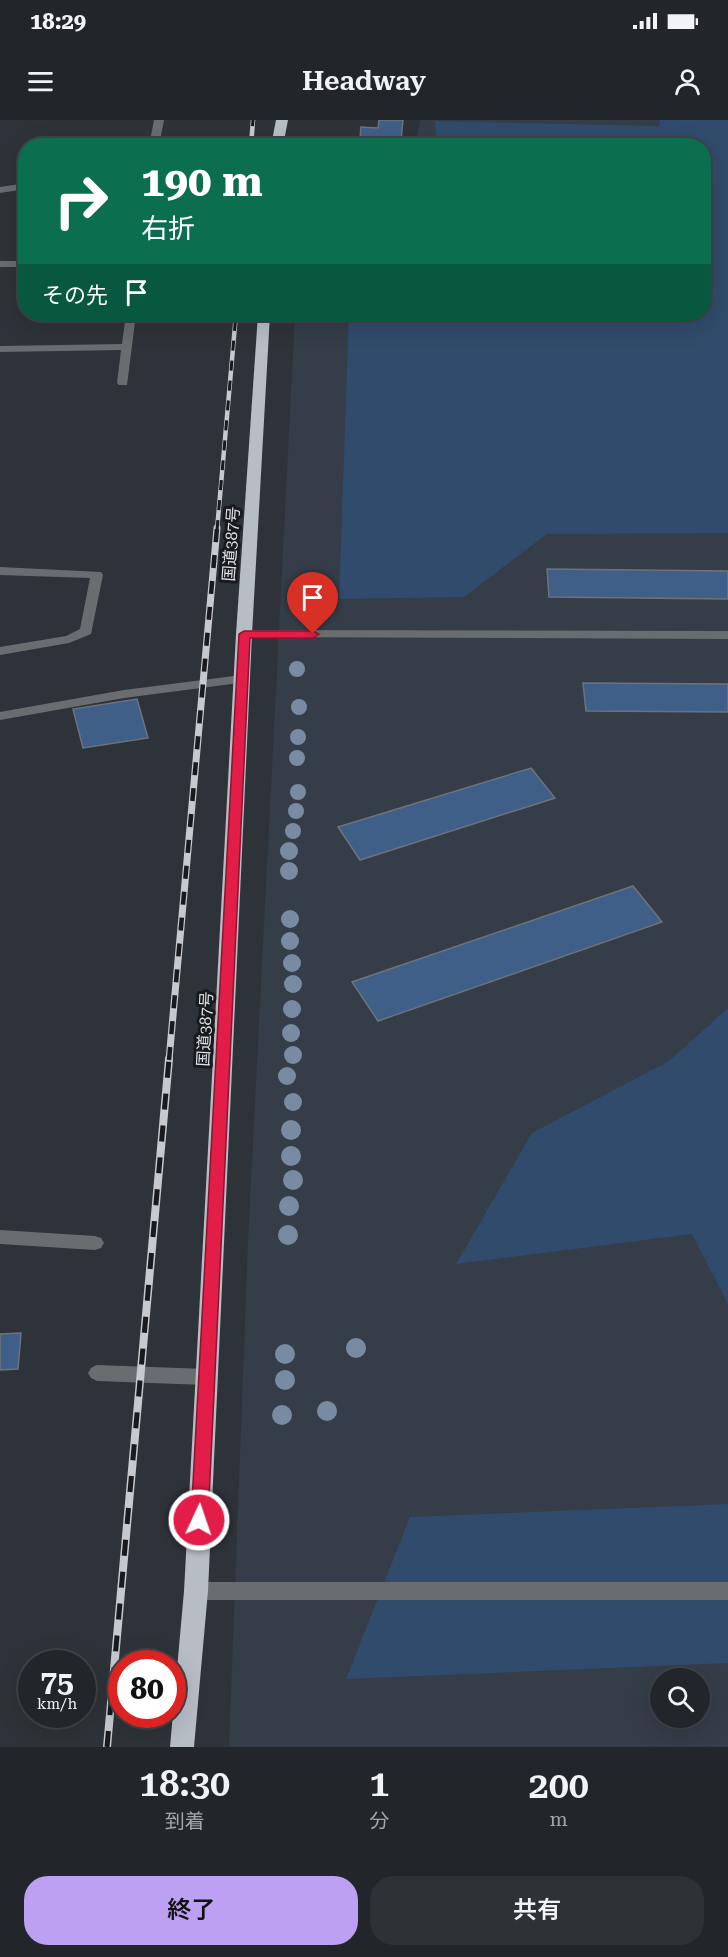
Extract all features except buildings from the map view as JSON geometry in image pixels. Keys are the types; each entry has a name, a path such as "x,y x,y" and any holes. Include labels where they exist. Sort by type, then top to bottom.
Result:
{"highway":[{"path":"279,138 282,120"},
{"name":"国道387号","path":"182,1747 196,1591 244,634 264,321"}],"street":[{"path":"156,138 159,120"},
{"path":"0,190 18,187"},
{"path":"0,264 18,264"},
{"path":"123,383 129,321"},
{"path":"0,349 125,348"},
{"path":"0,572 97,576 86,632 69,639 0,651"},
{"path":"244,634 728,635"},
{"path":"0,716 124,694 242,679"},
{"path":"0,1237 95,1243"},
{"path":"97,1373 206,1377"},
{"path":"196,1591 728,1591"}],"shaded area":[{"path":"420,120 728,120 728,1747 229,1747 248,1240 295,321 711,321 711,138 417,138"},
{"path":"660,120 728,120 728,533 547,534 464,597 339,599 349,321 711,321 711,138 436,138 435,121 659,126"},
{"path":"728,1008 728,1304 692,1234 456,1264 532,1133 669,1061"},
{"path":"728,1504 728,1663 346,1679 410,1517"}],"railway":[{"path":"252,138 253,120"},
{"path":"217,530 235,321"},
{"path":"169,1060 217,528"},
{"path":"107,1747 169,1059"}],"route":[{"path":"199,1520 244,634 313,634"}]}
